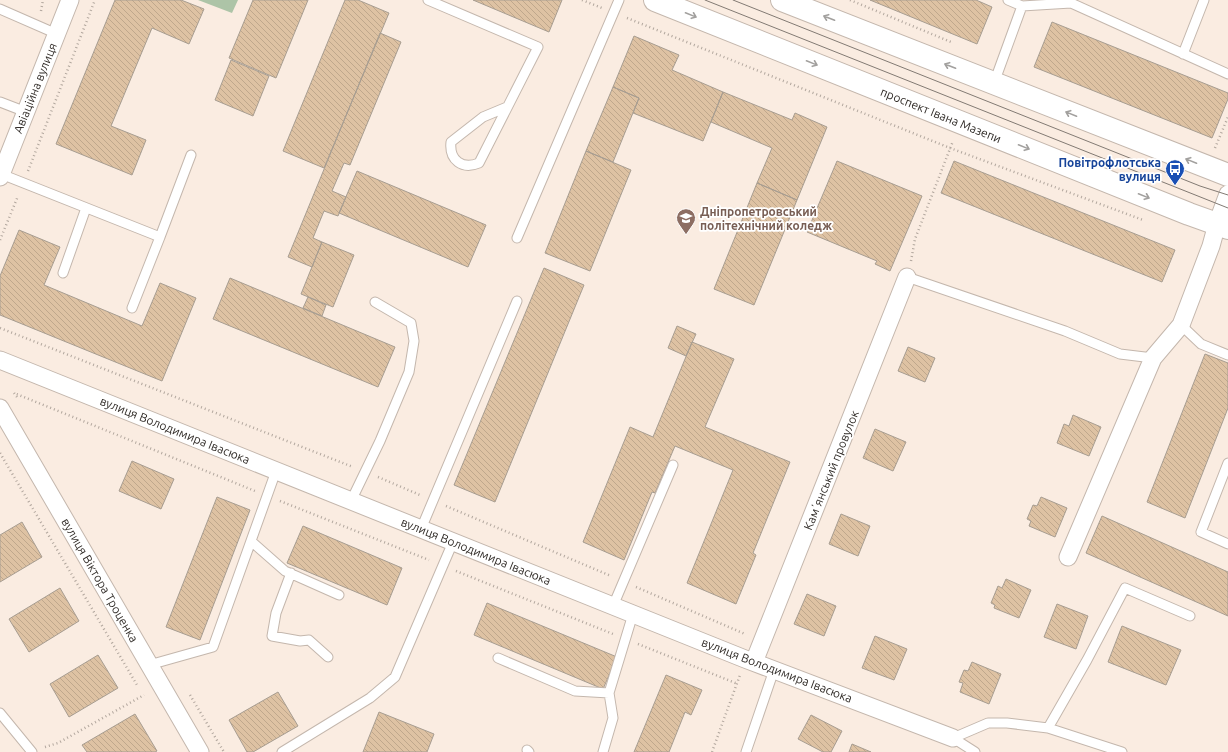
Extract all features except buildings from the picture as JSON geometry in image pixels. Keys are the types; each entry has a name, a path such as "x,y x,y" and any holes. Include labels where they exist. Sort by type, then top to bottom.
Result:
{"highway":[{"name":"проспект Івана Мазепи","path":"655,0 1189,214 1223,226"},
{"path":"782,0 1228,175"}],"street":[{"name":"Авіаційна вулиця","path":"0,175 70,0"},
{"path":"1068,557 1153,358 1181,325 1211,246 1223,226 1228,194"},
{"name":"Камʼянський провулок","path":"754,662 907,277"},
{"name":"вулиця Володимира Івасюка","path":"0,360 774,670 953,738"},
{"name":"вулиця Віктора Троценка","path":"0,408 200,752"}],"lane":[{"path":"428,0 538,47 479,162 473,165 466,165 455,159 450,148 451,142 483,117 507,107"},
{"path":"517,238 620,0"},
{"path":"1008,0 1022,6 1071,3 1228,74"},
{"path":"1183,54 1204,0"},
{"path":"994,83 1022,6"},
{"path":"0,9 57,34"},
{"path":"0,102 26,112"},
{"path":"132,308 191,155"},
{"path":"0,175 160,236"},
{"path":"63,273 86,208"},
{"path":"907,277 1065,331 1120,354 1153,358"},
{"path":"421,529 517,301"},
{"path":"351,501 380,441 409,372 414,341 411,323 375,302"},
{"path":"1181,325 1201,344 1228,355"},
{"path":"1228,463 1225,478 1201,532 1228,544"},
{"path":"613,606 674,465"},
{"path":"149,665 213,647 276,471"},
{"path":"251,541 285,571 339,595"},
{"path":"282,752 370,698 395,678 453,542"},
{"path":"290,573 276,613 272,636 300,642 309,640 328,657"},
{"path":"1048,728 1087,660 1125,588 1190,616"},
{"path":"603,752 613,718 609,693 633,614"},
{"path":"498,658 575,691 609,693"},
{"path":"746,752 774,670"},
{"path":"0,713 32,752"},
{"path":"953,738 988,723 1007,723 1048,728 1122,752"},
{"path":"953,738 975,752"}],"path":[{"path":"0,240 95,0"},
{"path":"582,0 950,148 1144,220"},
{"path":"907,277 915,239 960,122"},
{"path":"0,328 365,471 763,641"},
{"path":"18,400 14,393 267,496 738,684 712,752"},
{"path":"0,453 147,701"},
{"path":"189,692 224,752"},
{"path":"32,752 58,743 144,695"}],"green space":[{"path":"198,0 238,0 232,13"}],"tram line":[{"path":"705,0 1228,208"},
{"path":"733,0 1200,186 1228,195"}],"place":[{"name":"Повітрофлотська вулиця","path":"1175,186"},
{"name":"Дніпропетровський політехнічний коледж","path":"686,235"}]}
